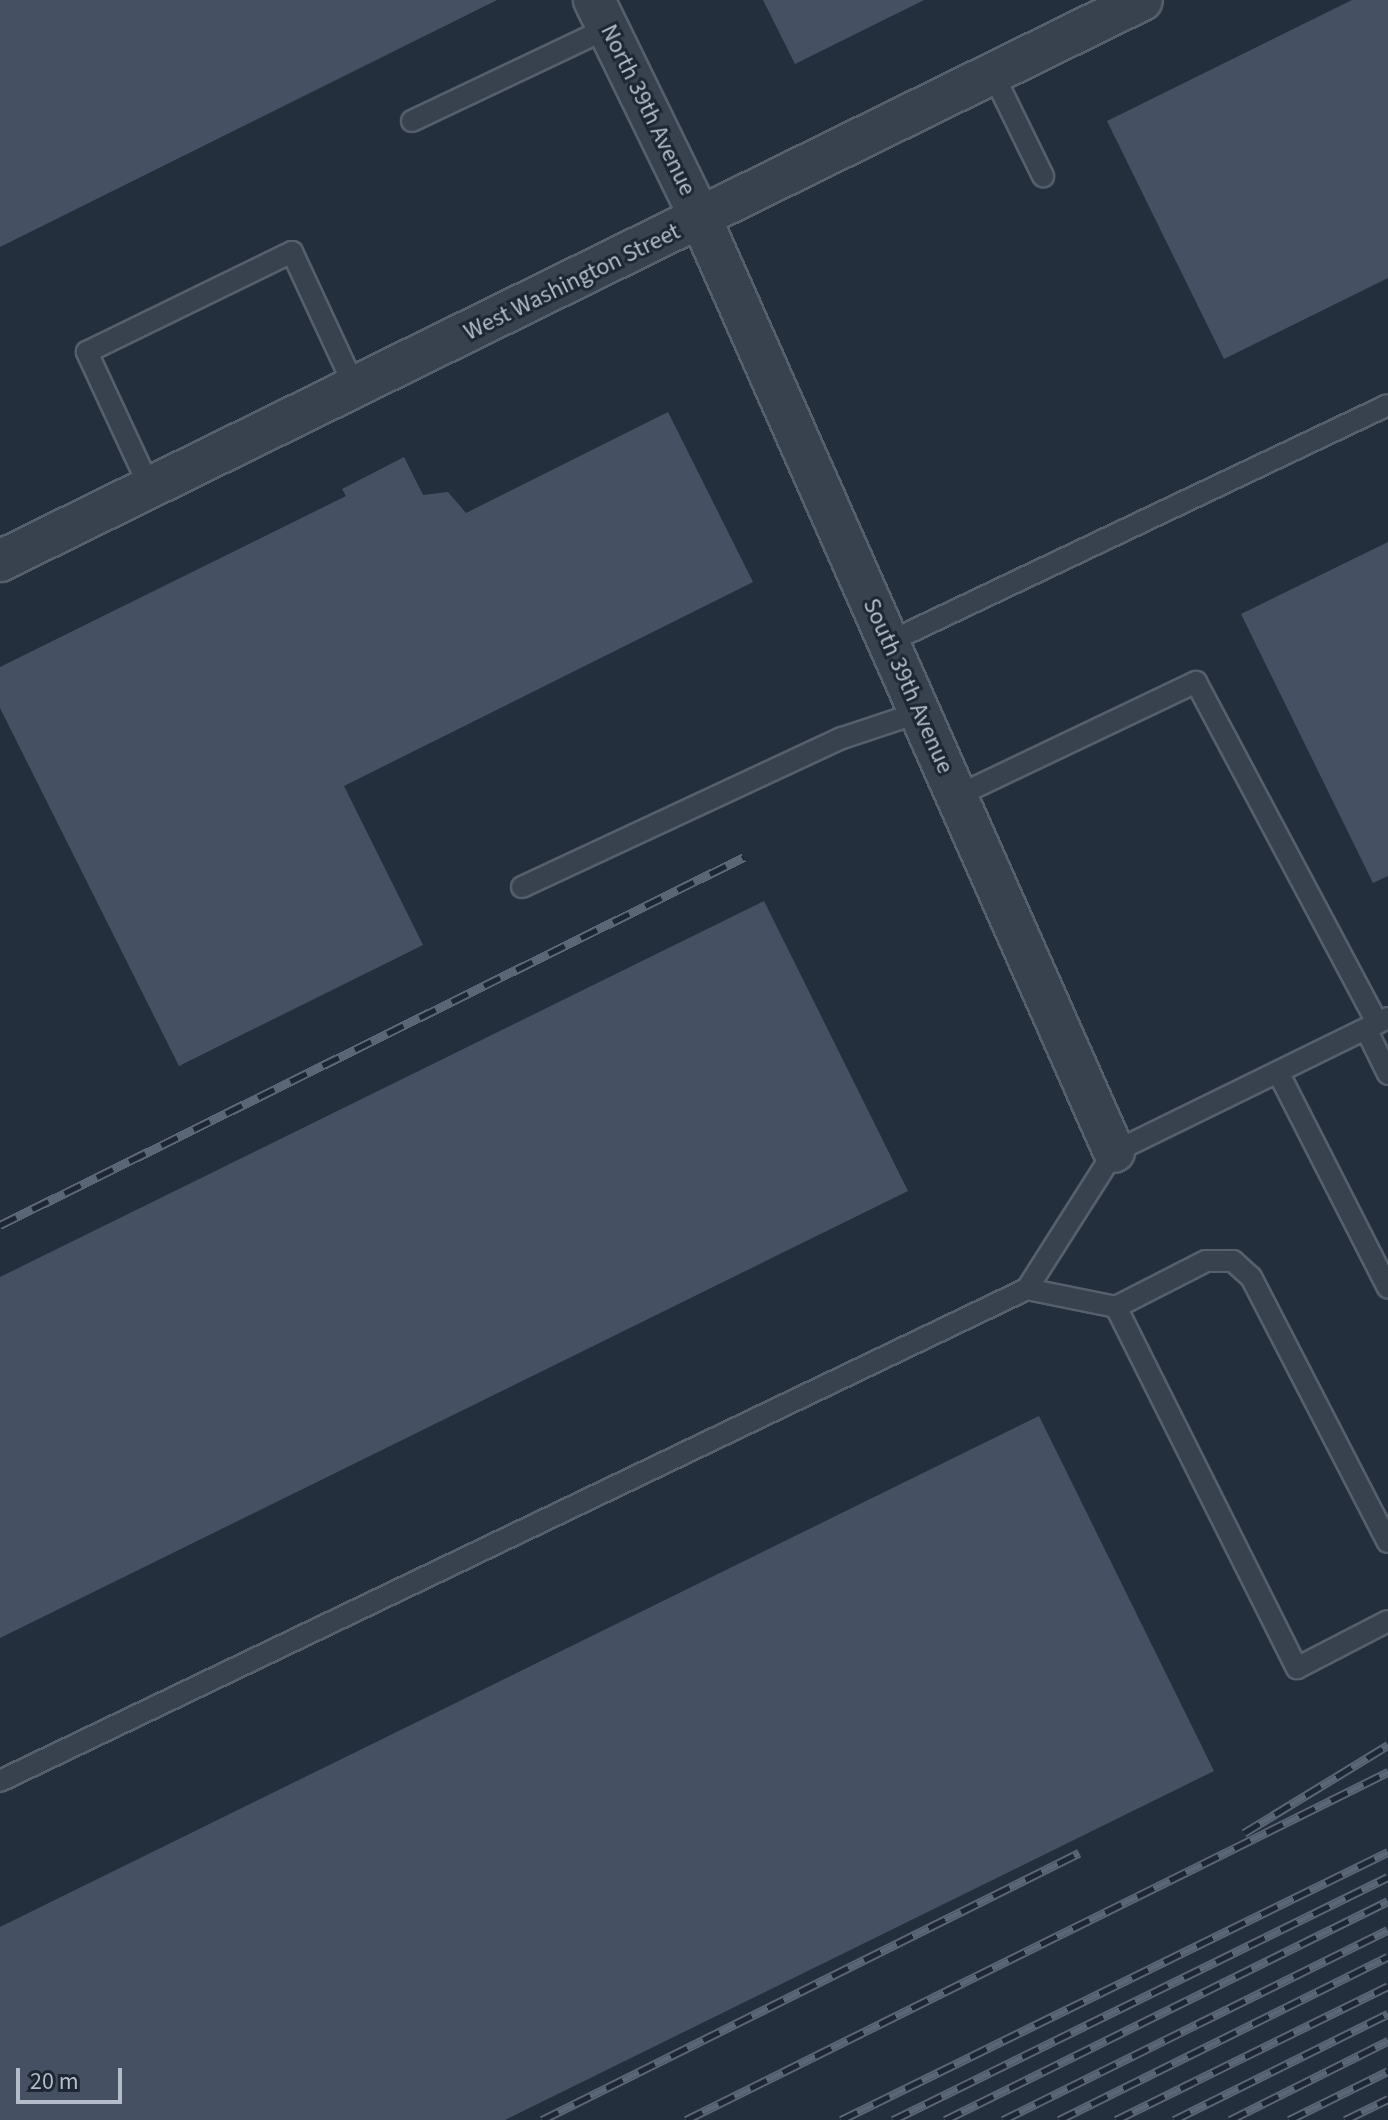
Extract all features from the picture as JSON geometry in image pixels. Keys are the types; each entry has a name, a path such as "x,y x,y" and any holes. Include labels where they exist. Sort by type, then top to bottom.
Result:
{"street":[{"name":"West Washington Street","path":"0,561 1142,0"},
{"name":"North 39th Avenue","path":"601,14 701,219"},
{"name":"South 39th Avenue","path":"701,219 1114,1152"}],"lane":[{"path":"412,121 601,14"},
{"path":"993,74 1043,176"},
{"path":"150,488 87,352 292,252 355,388"},
{"path":"889,642 1388,405"},
{"path":"957,796 1196,682 1377,1023 1388,1074"},
{"path":"522,887 842,738 920,712"},
{"path":"0,1781 1027,1289 1114,1152 1377,1023"},
{"path":"1278,1072 1388,1288"},
{"path":"1027,1289 1116,1307 1206,1261 1233,1261 1251,1277 1388,1542"},
{"path":"1116,1307 1297,1668 1388,1621"}],"building":[{"path":"0,0 497,0 0,247"},
{"path":"763,0 924,0 795,64"},
{"path":"1352,0 1388,0 1388,278 1224,359 1107,121"},
{"path":"668,412 753,582 344,786 423,945 179,1066 0,708 0,667 346,496 342,489 404,457 423,495 448,492 466,513"},
{"path":"1388,542 1388,876 1373,883 1241,614"},
{"path":"764,901 908,1191 0,1638 0,1277"},
{"path":"1039,1416 1214,1771 505,2120 0,2120 0,1927"}],"railway":[{"path":"0,1225 744,857"},
{"path":"1244,1833 1388,1745"},
{"path":"686,2120 1388,1772"},
{"path":"841,2120 1388,1852"},
{"path":"542,2120 1079,1853"},
{"path":"893,2120 1388,1877"},
{"path":"945,2120 1388,1901"},
{"path":"1003,2120 1388,1930"},
{"path":"1059,2120 1388,1957"},
{"path":"1116,2120 1388,1986"},
{"path":"1174,2120 1388,2014"},
{"path":"1230,2120 1388,2041"},
{"path":"1289,2120 1388,2071"},
{"path":"1345,2120 1388,2099"}]}
